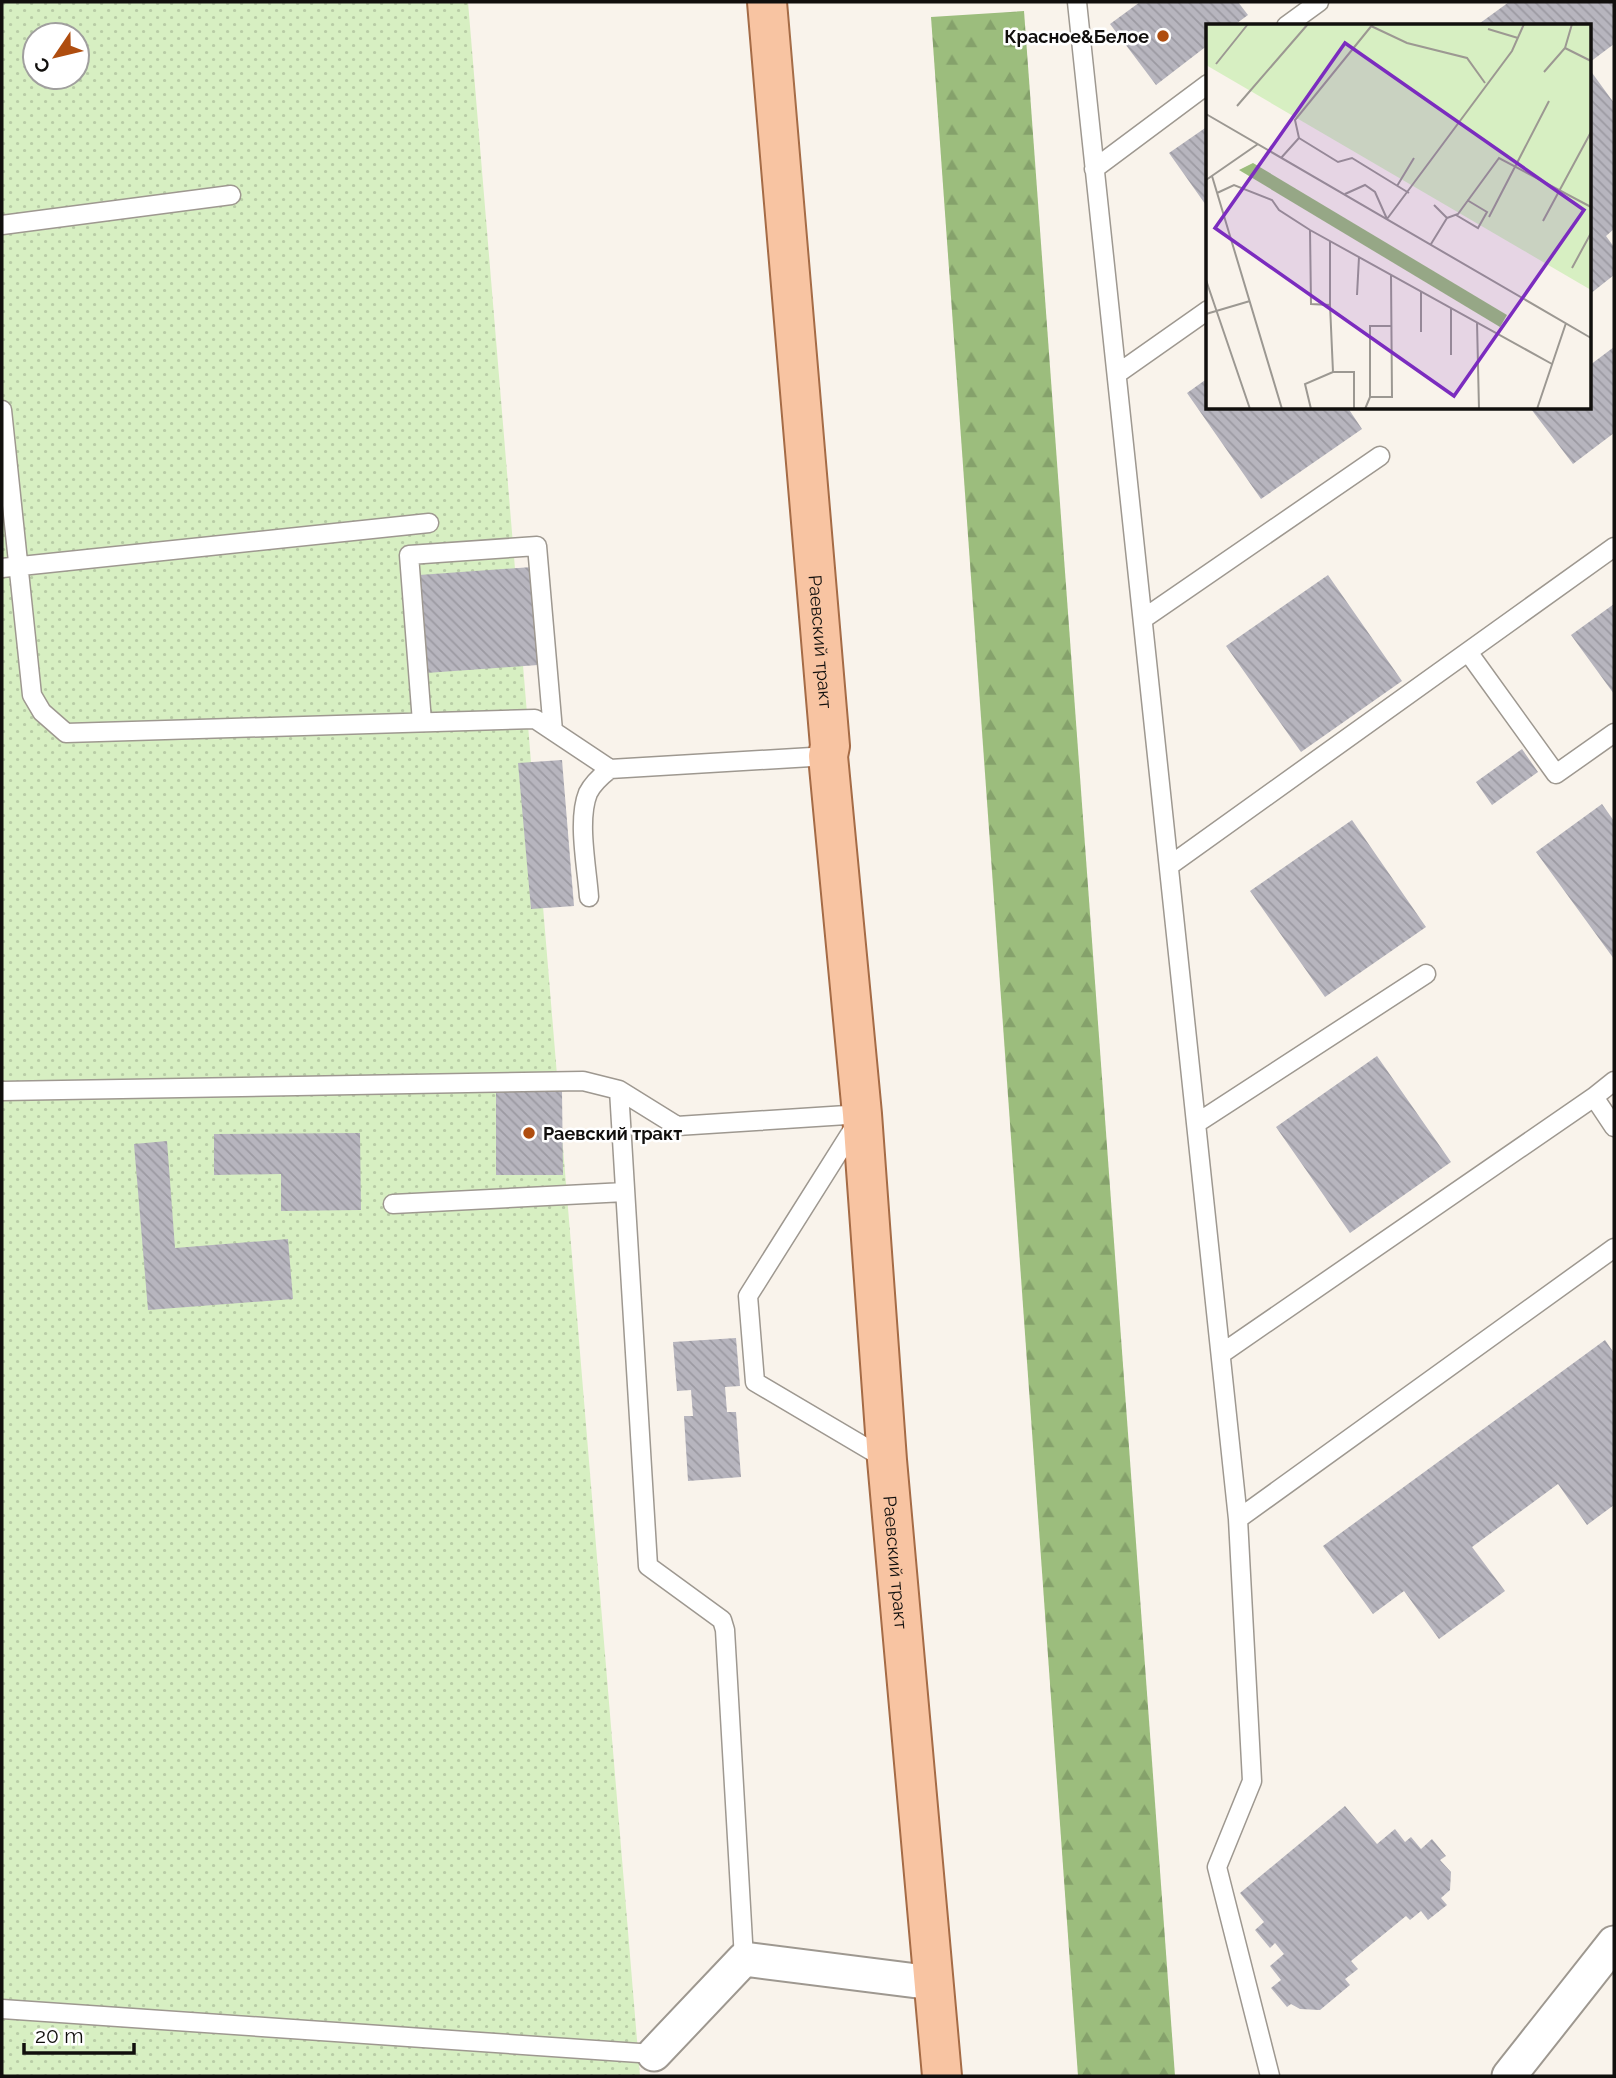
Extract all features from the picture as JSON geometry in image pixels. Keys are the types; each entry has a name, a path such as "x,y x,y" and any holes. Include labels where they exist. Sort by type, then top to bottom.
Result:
{"main road":[{"name":"Раевский тракт","path":"767,2 830,746 828,756 862,1114 887,1461 942,2076"}],"street":[{"path":"1509,2076 1614,1943"},
{"path":"654,2054 744,1959 933,1983"}],"lane":[{"path":"1077,2 1238,1519 1252,1782 1217,1867 1270,2076"},
{"path":"1289,24 1319,2"},
{"path":"1094,169 1206,85"},
{"path":"2,225 231,195"},
{"path":"1117,374 1206,311"},
{"path":"2,410 10,567 32,695 42,712 66,733 535,719 610,769"},
{"path":"1143,619 1380,456"},
{"path":"10,567 429,523"},
{"path":"422,722 409,555 537,546 553,730"},
{"path":"1169,866 1614,547"},
{"path":"1468,652 1556,774 1614,733"},
{"path":"589,897 585,803 597,779 610,769 828,756"},
{"path":"1197,1123 1426,974"},
{"path":"2,1091 583,1081 619,1090 677,1126 862,1114"},
{"path":"1221,1354 1614,1082"},
{"path":"619,1090 648,1566 715,1614 722,1620 725,1630 744,1959"},
{"path":"1594,1097 1614,1127"},
{"path":"862,1114 748,1296 755,1382 887,1461"},
{"path":"393,1204 625,1192"},
{"path":"1238,1519 1614,1248"},
{"path":"2,2009 654,2054"}],"green space":[{"path":"2,2 468,2 640,2076 2,2076"},
{"path":"1024,11 1175,2076 1078,2076 931,17"}],"building":[{"name":"Красное&Белое","path":"1140,2 1238,2 1248,15 1236,24 1206,24 1206,47 1156,85 1110,24"},
{"path":"1509,2 1614,2 1614,44 1592,60 1592,24 1479,24"},
{"path":"1592,73 1614,103 1614,229 1606,236 1614,247 1614,275 1592,292"},
{"path":"1206,127 1206,205 1169,153"},
{"path":"1614,347 1614,433 1573,464 1532,410 1592,410 1592,364"},
{"path":"1206,379 1206,410 1349,410 1362,429 1261,499 1187,393"},
{"path":"532,567 538,665 426,673 419,575"},
{"path":"1328,575 1402,681 1301,752 1226,646"},
{"path":"1614,604 1614,694 1571,635"},
{"path":"1522,749 1538,772 1492,805 1476,782"},
{"path":"562,760 574,906 531,909 518,763"},
{"path":"1602,804 1614,821 1614,959 1536,852"},
{"path":"1352,820 1426,927 1325,997 1250,891"},
{"path":"1377,1056 1451,1162 1350,1233 1276,1127"},
{"name":"Раевский тракт","path":"496,1091 562,1091 563,1175 496,1175"},
{"path":"360,1133 361,1210 281,1211 281,1174 214,1175 214,1134"},
{"path":"167,1141 175,1248 288,1239 293,1299 148,1310 134,1144"},
{"path":"736,1338 740,1386 725,1387 727,1412 736,1412 741,1477 688,1481 684,1416 693,1416 691,1390 677,1391 673,1342"},
{"path":"1605,1340 1614,1353 1614,1505 1587,1525 1558,1484 1472,1547 1505,1591 1439,1639 1404,1591 1373,1614 1323,1546"},
{"path":"1345,1806 1377,1844 1395,1829 1405,1842 1411,1837 1421,1849 1432,1839 1446,1856 1440,1860 1451,1872 1450,1890 1441,1898 1447,1905 1428,1920 1421,1911 1410,1920 1406,1916 1351,1961 1358,1969 1345,1979 1350,1985 1320,2010 1300,2009 1291,2004 1287,2007 1271,1988 1281,1980 1270,1966 1284,1954 1275,1943 1270,1948 1255,1930 1264,1922 1240,1893"}],"place":[{"name":"Красное&Белое","path":"1163,36"},
{"name":"Раевский тракт","path":"529,1133"}]}
